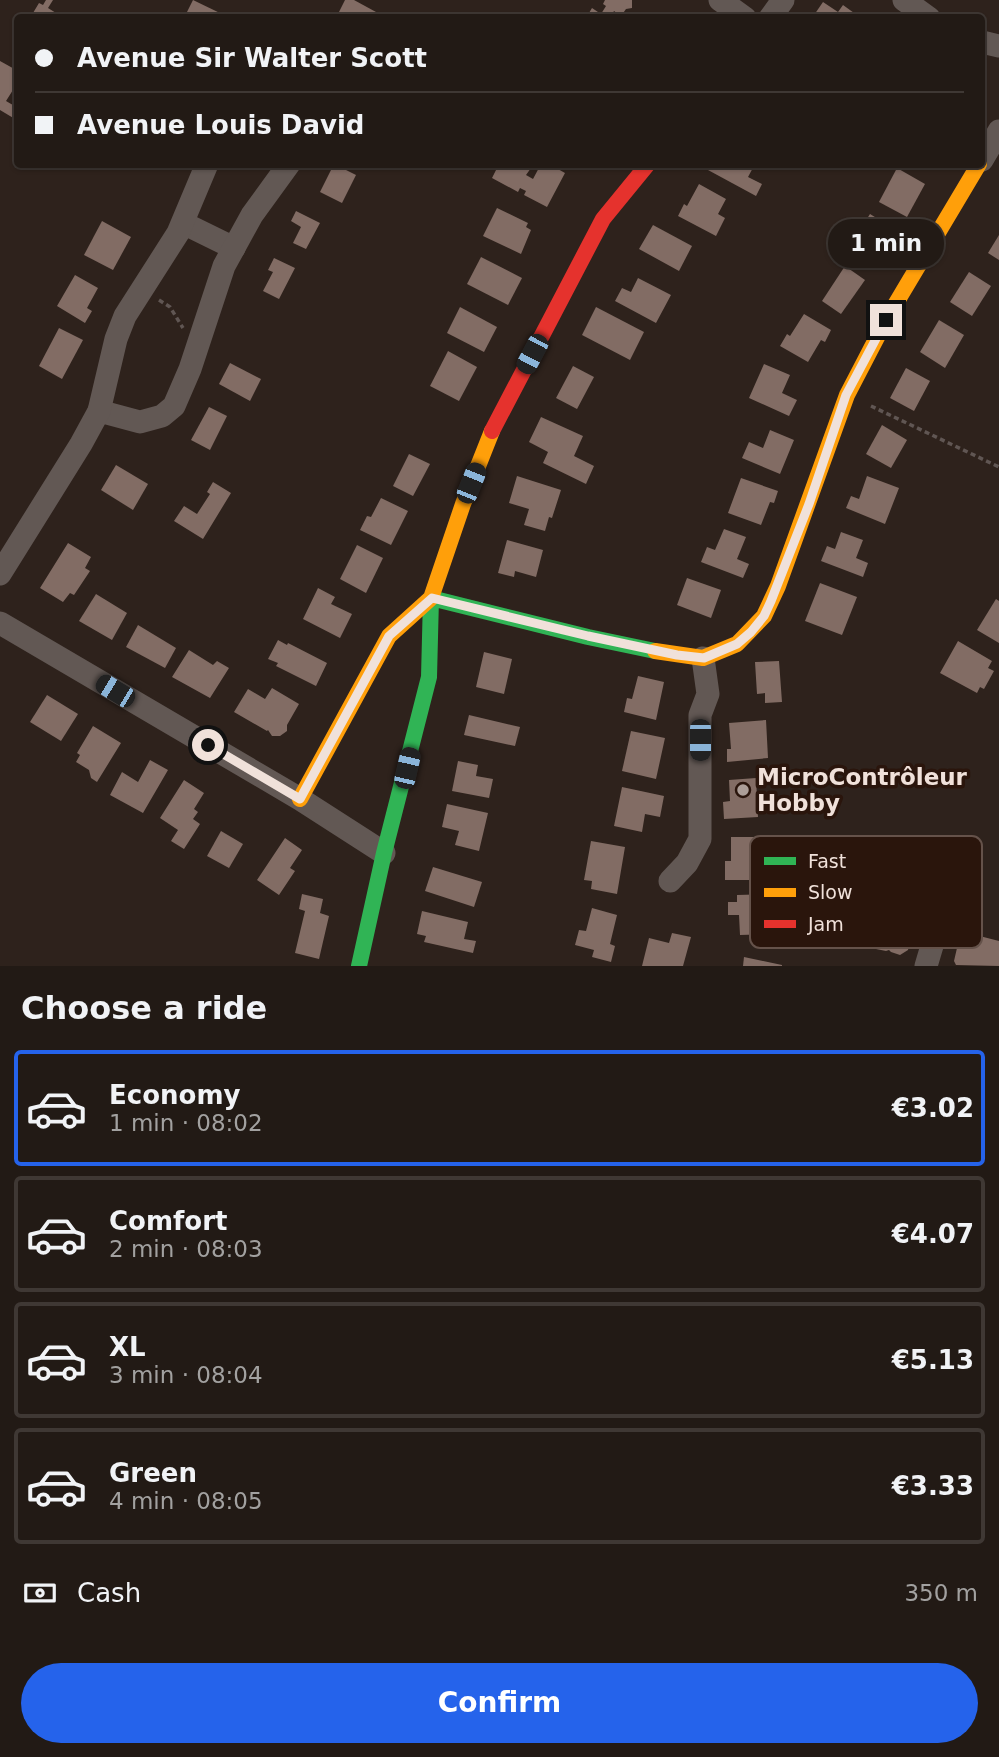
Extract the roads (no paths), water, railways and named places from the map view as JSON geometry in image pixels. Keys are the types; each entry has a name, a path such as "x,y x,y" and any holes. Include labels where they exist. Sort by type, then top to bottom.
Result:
{"street":[{"path":"720,0 739,14"},
{"path":"904,0 923,14"},
{"path":"985,155 999,131"},
{"path":"0,574 99,411 120,326 174,241 205,168"},
{"path":"99,411 140,422 162,416 174,406 214,293 234,248 252,215 286,168"},
{"path":"359,966 384,853 429,677 432,598 463,504 497,420 603,219 645,168"},
{"path":"432,598 667,653 704,658 737,644 764,616 809,504 846,395 886,320 977,168"},
{"path":"183,223 234,248"},
{"path":"300,799 389,636 432,598"},
{"path":"0,623 300,799 384,853"},
{"path":"670,881 687,863 700,839 700,715 708,694 704,658"},
{"path":"926,966 931,948"}],"place":[{"name":"MicroContrôleur Hobby","path":"743,790"}]}
